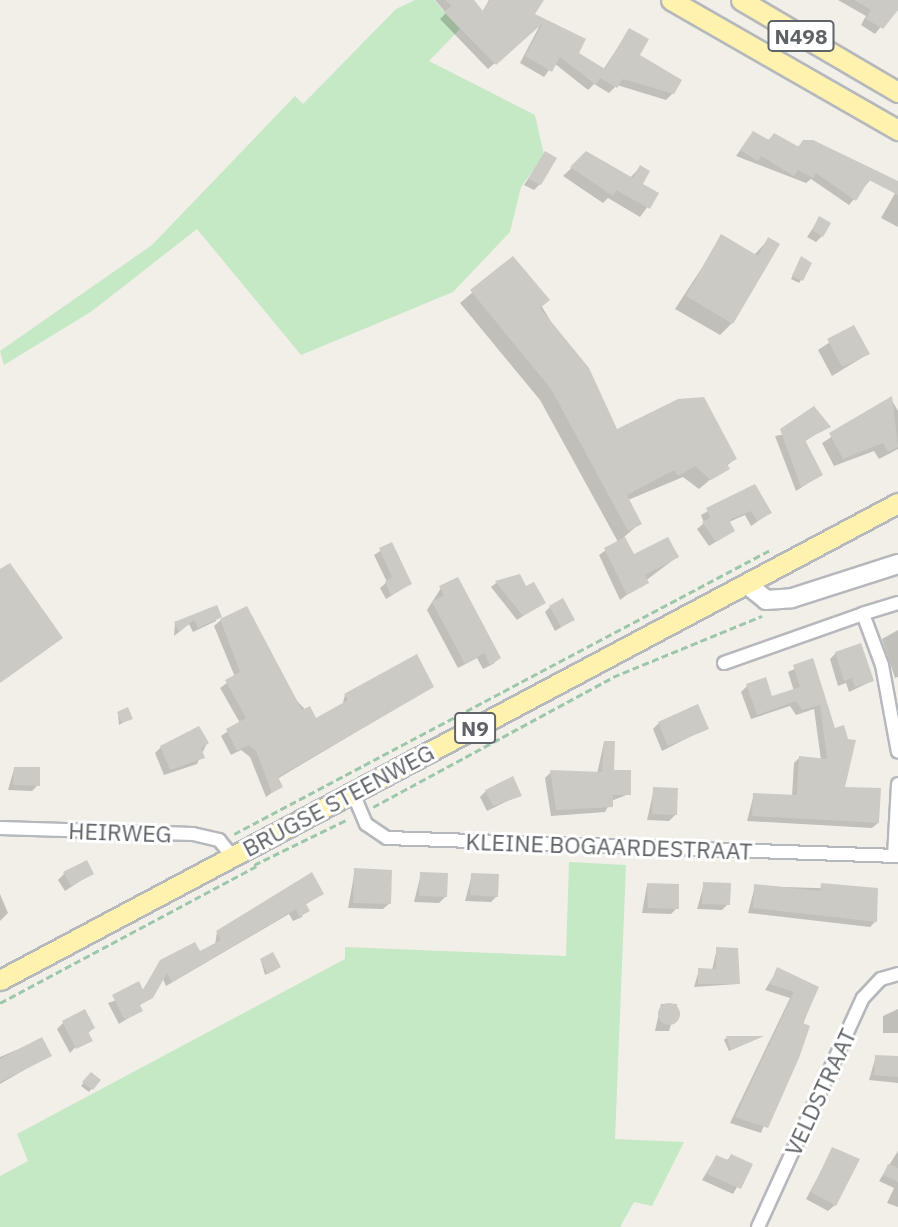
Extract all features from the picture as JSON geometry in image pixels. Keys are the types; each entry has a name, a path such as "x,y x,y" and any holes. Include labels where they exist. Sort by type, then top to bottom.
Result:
{"main road":[{"name":"N498","path":"671,0 898,130"},
{"name":"N498","path":"741,0 898,92"},
{"name":"BRUGSE STEENWEG","path":"0,979 232,856 348,783 749,586 898,503"},
{"path":"749,586 765,600 792,598 898,564"}],"street":[{"path":"724,663 898,603"},
{"path":"863,614 882,665 898,752"},
{"name":"KLEINE BOGAARDESTRAAT","path":"348,783 361,813 387,838 896,856 898,784"},
{"name":"HEIRWEG","path":"0,828 193,834 219,840 232,856"},
{"name":"VELDSTRAAT","path":"758,1227 863,998 881,979 898,974"}],"path":[{"path":"361,813 613,677 775,612"},
{"path":"244,828 348,783"},
{"path":"0,1003 257,866"}],"green space":[{"path":"415,0 434,0 460,29 429,61 535,115 544,155 521,187 510,232 453,292 301,355 197,229 92,311 4,365 0,351 152,245 295,96 303,104 396,9"},
{"path":"569,862 626,865 615,1139 684,1142 652,1206 634,1202 620,1227 0,1227 0,1176 28,1161 17,1134 345,959 345,947 566,956"}],"building":[{"path":"446,0 474,0 483,11 490,0 544,0 535,14 586,39 579,53 605,69 629,28 649,39 640,55 682,80 674,94 623,79 617,88 600,78 596,85 560,57 552,72 525,56 543,23 496,65 444,12 451,6"},
{"path":"854,0 898,0 898,10 883,29 866,19 871,10"},
{"path":"753,131 769,140 774,133 799,147 803,140 813,140 898,181 898,195 869,180 856,201 816,173 813,178 798,170 794,176 761,156 758,161 740,150"},
{"path":"545,151 557,158 541,185 528,179"},
{"path":"586,151 633,178 640,165 650,171 643,184 659,193 650,209 616,190 613,196 570,167"},
{"path":"819,216 831,223 823,237 812,230"},
{"path":"721,234 758,256 768,237 780,244 733,324 686,296"},
{"path":"513,256 550,300 540,308 589,368 617,429 678,399 704,397 737,459 727,464 730,469 711,480 695,466 678,476 674,470 627,495 642,524 628,531 551,389 470,290"},
{"path":"801,256 812,263 803,281 792,276"},
{"path":"854,325 870,354 842,367 827,339"},
{"path":"892,396 898,447 888,452 883,443 843,459 829,433"},
{"path":"814,406 831,427 805,440 823,475 801,487 780,429"},
{"path":"755,484 772,513 757,521 751,511 729,520 735,531 716,542 702,522 710,518 706,508"},
{"path":"625,537 634,554 668,537 679,557 645,575 649,583 627,595 604,548"},
{"path":"392,542 412,584 391,595 385,582 392,577 379,548"},
{"path":"10,563 63,638 0,683 0,569"},
{"path":"520,574 526,586 534,582 546,603 523,616 495,581"},
{"path":"458,577 501,658 490,665 484,653 465,664 432,602 444,595 439,586"},
{"path":"563,598 575,620 561,627 549,606"},
{"path":"217,605 222,617 198,628 194,620 179,632 174,622"},
{"path":"247,606 302,710 310,706 316,718 348,700 344,694 417,654 434,687 278,777 283,787 272,793 256,751 248,745 237,751 226,729 246,718 225,680 240,672 220,619"},
{"path":"861,643 874,681 855,687 852,678 844,681 835,652"},
{"path":"813,658 835,728 844,725 848,739 856,740 845,787 881,788 879,823 752,816 753,793 797,795 799,756 827,759 820,705 802,710 796,701 757,715 746,684 766,677 772,696 800,687 793,665"},
{"path":"698,704 709,729 668,746 658,722"},
{"path":"128,707 133,719 122,723 117,712"},
{"path":"199,726 209,743 201,748 205,758 170,770 160,746"},
{"path":"604,741 615,741 614,770 631,770 631,795 613,795 613,807 556,810 550,770 602,772"},
{"path":"14,767 40,767 40,786 13,785"},
{"path":"513,776 522,796 493,806 485,790"},
{"path":"653,787 678,788 677,815 652,814"},
{"path":"87,860 94,874 71,886 63,872"},
{"path":"354,868 392,870 391,904 353,903"},
{"path":"312,872 324,894 306,904 310,911 299,917 296,909 172,982 167,973 153,998 140,1005 143,1011 125,1020 112,995 139,981 143,990 160,960 195,942 200,951 221,940 216,931"},
{"path":"420,872 448,873 447,897 419,896"},
{"path":"471,873 499,874 498,897 470,895"},
{"path":"703,882 731,883 730,905 702,904"},
{"path":"647,883 679,884 679,909 648,908"},
{"path":"821,883 878,888 877,922 753,908 754,884 820,891"},
{"path":"716,947 738,948 740,984 698,984 698,968 716,969"},
{"path":"273,952 281,967 268,974 260,959"},
{"path":"777,967 819,987 803,1023 810,1026 799,1058 768,1128 735,1117 794,992 770,984"},
{"path":"665,1003 673,1003 680,1010 680,1018 673,1025 665,1025 658,1018 658,1010"},
{"path":"85,1009 95,1028 88,1032 93,1041 76,1049 62,1021"},
{"path":"726,1036 764,1036 731,1050"},
{"path":"42,1037 52,1056 0,1082 0,1059"},
{"path":"875,1055 898,1056 898,1077 874,1075"},
{"path":"91,1072 101,1080 93,1090 82,1082"},
{"path":"832,1147 860,1159 836,1206 811,1192"},
{"path":"731,1154 753,1164 741,1189 707,1174 716,1155 728,1160"},
{"path":"888,1164 898,1168 898,1182 883,1175"}]}
